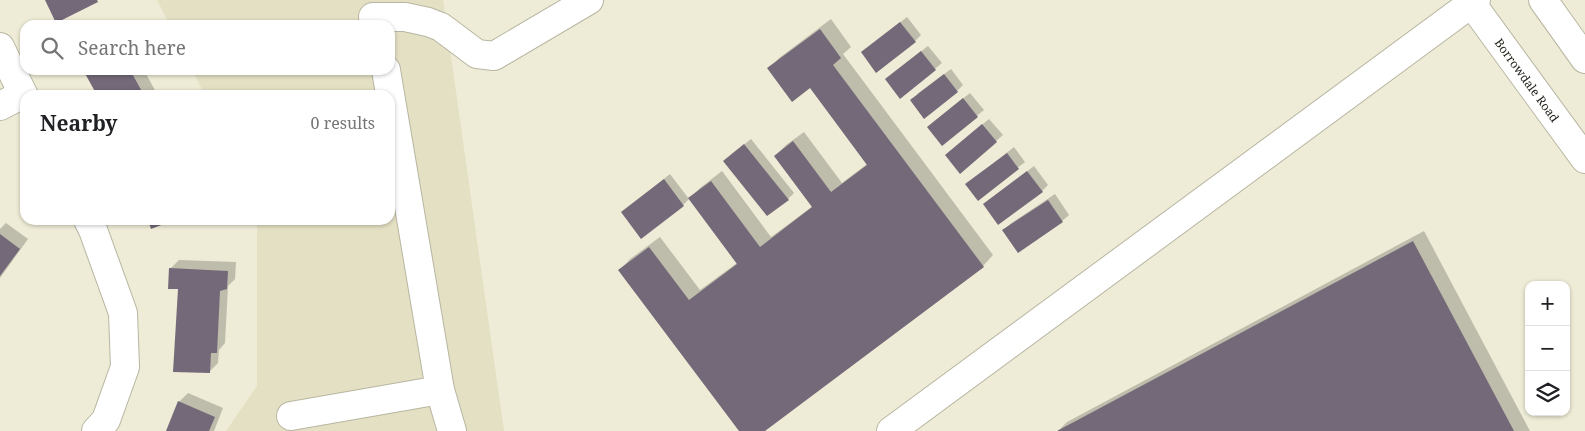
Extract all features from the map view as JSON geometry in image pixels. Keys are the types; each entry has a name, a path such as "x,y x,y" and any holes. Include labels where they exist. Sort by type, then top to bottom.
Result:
{"street":[{"path":"371,14 405,17 428,22 441,27 477,54 494,56 589,0"},
{"path":"1543,0 1585,59"},
{"path":"891,431 1472,1"},
{"name":"Borrowdale Road","path":"1472,1 1585,159"},
{"path":"0,48 16,99"},
{"path":"387,75 389,90"},
{"path":"395,123 440,390 452,431"},
{"path":"90,225 123,313 125,367 106,420 96,431"},
{"path":"291,416 440,390"}],"shaded area":[{"path":"157,0 443,0 504,431 226,431 257,386 257,225 395,225 395,90 202,90 195,75 395,75 395,20 167,20"}],"building":[{"path":"45,0 97,0 98,2 62,20 55,20"},
{"path":"900,22 916,42 876,73 861,52"},
{"path":"820,29 841,58 833,65 984,267 765,431 739,431 618,270 649,247 689,300 737,264 688,198 711,181 760,247 812,207 774,156 793,141 831,192 867,165 810,88 792,102 767,68"},
{"path":"921,51 936,70 900,99 885,79"},
{"path":"944,74 958,92 924,119 910,100"},
{"path":"86,75 133,75 141,90 94,90"},
{"path":"963,98 978,117 942,146 927,127"},
{"path":"982,124 997,142 960,174 945,155"},
{"path":"744,144 789,200 767,216 723,161"},
{"path":"1007,153 1019,169 978,201 965,184"},
{"path":"1027,171 1043,192 998,225 983,204"},
{"path":"664,179 684,206 641,239 621,212"},
{"path":"1048,200 1063,222 1018,253 1002,230"},
{"path":"150,225 161,225 151,229"},
{"path":"0,234 20,249 0,276"},
{"path":"1413,241 1514,431 1057,431"},
{"path":"169,268 228,271 227,289 220,291 217,353 211,353 210,373 173,372 178,289 168,289"},
{"path":"178,401 215,417 209,431 166,431"}]}
